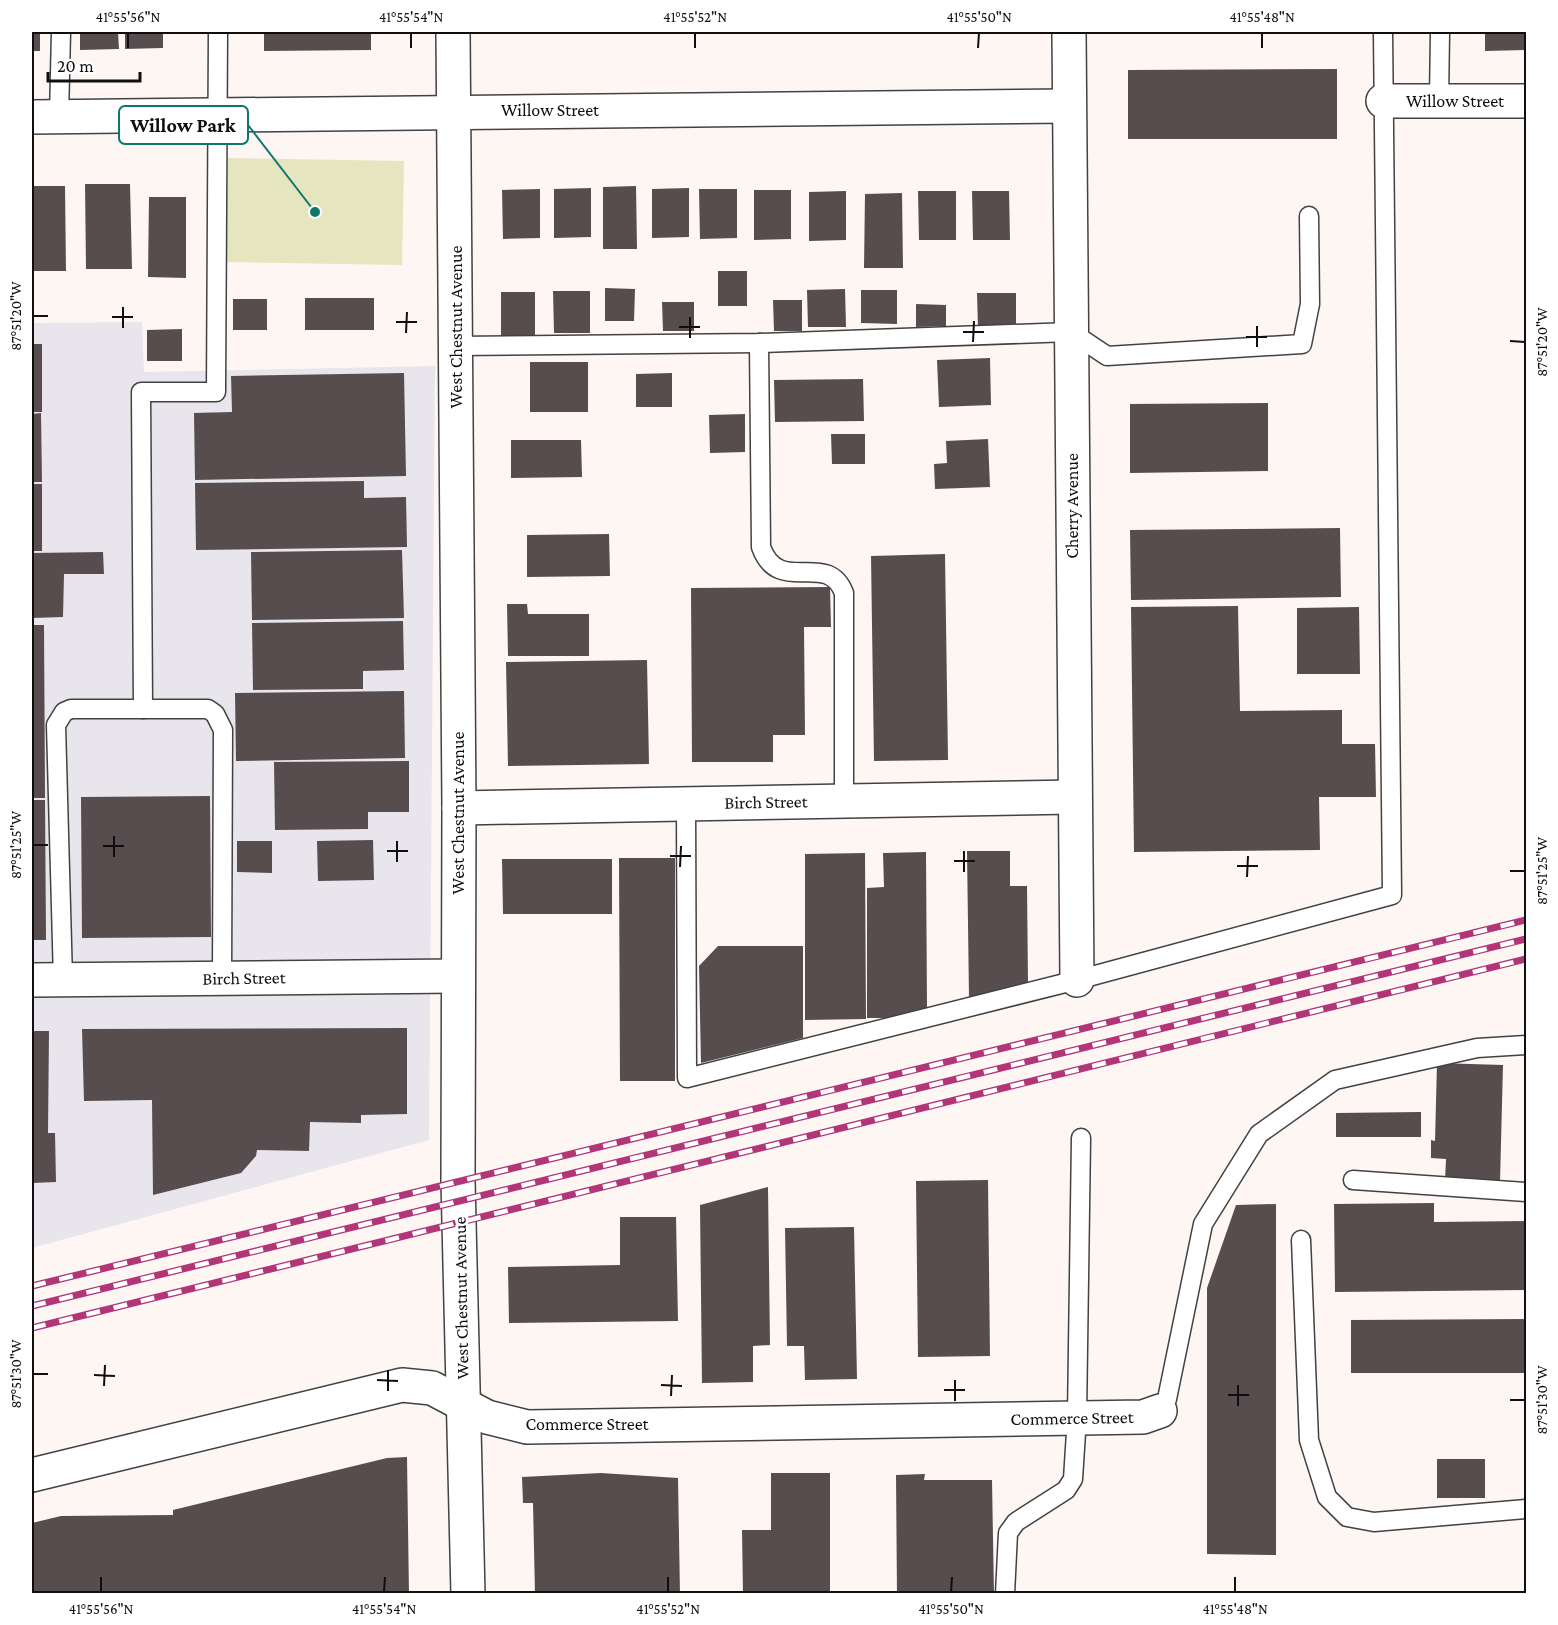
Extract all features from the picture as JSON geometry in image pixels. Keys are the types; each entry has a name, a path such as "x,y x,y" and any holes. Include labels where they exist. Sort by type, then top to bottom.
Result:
{"street":[{"name":"West Chestnut Avenue","path":"453,32 459,808 457,976 468,1593"},
{"name":"Cherry Avenue","path":"1069,32 1077,980"},
{"name":"Willow Street","path":"1383,101 1527,101"},
{"name":"Willow Street","path":"45,117 1069,106"},
{"name":"Birch Street","path":"459,808 1074,797"},
{"name":"Birch Street","path":"47,980 457,976"},
{"name":"Commerce Street","path":"32,1475 402,1385 432,1388 487,1418 527,1426 1143,1417 1160,1411"}],"lane":[{"path":"45,117 61,32"},
{"path":"143,709 141,392 216,392 218,32"},
{"path":"686,804 687,1078 1077,980 1392,896 1383,32"},
{"path":"1438,100 1440,32"},
{"path":"456,346 759,342 1071,332 1107,356 1302,344 1310,304 1309,216"},
{"path":"759,342 761,547 766,561 782,571 826,573 840,582 844,593 844,801"},
{"path":"47,980 56,725 64,712 71,709 208,709 220,722 223,730 222,978"},
{"path":"1160,1411 1167,1399 1203,1224 1259,1134 1335,1080 1477,1047 1527,1045"},
{"path":"1005,1593 1008,1533 1016,1522 1066,1490 1072,1479 1077,1417 1081,1138"},
{"path":"1353,1180 1527,1192"},
{"path":"1301,1240 1309,1440 1327,1497 1347,1517 1374,1522 1527,1509"}],"shaded area":[{"path":"142,322 144,372 435,366 429,1140 32,1248 32,323"}],"green space":[{"path":"228,158 404,161 402,265 226,262"}],"building":[{"path":"32,32 40,32 40,51 32,51"},
{"path":"80,32 118,32 119,49 80,50"},
{"path":"125,32 163,32 163,48 125,49"},
{"path":"264,32 371,32 371,50 264,51"},
{"path":"1485,32 1526,32 1526,50 1485,51"},
{"path":"1337,69 1337,139 1128,139 1128,70"},
{"path":"85,184 130,184 132,269 86,269"},
{"path":"32,186 65,186 66,271 32,271"},
{"path":"636,186 637,249 603,249 603,187"},
{"path":"591,188 591,237 554,238 554,189"},
{"path":"689,188 689,237 652,238 652,189"},
{"path":"540,189 540,238 503,239 502,190"},
{"path":"699,189 737,189 737,238 700,239"},
{"path":"754,190 791,190 791,239 754,240"},
{"path":"846,191 846,240 809,241 809,192"},
{"path":"918,191 956,191 956,240 919,240"},
{"path":"972,191 1009,191 1010,240 973,240"},
{"path":"902,193 903,268 864,268 865,194"},
{"path":"149,197 186,197 186,278 148,277"},
{"path":"718,271 747,271 747,306 718,306"},
{"path":"605,288 635,289 634,321 605,321"},
{"path":"845,289 846,327 808,327 807,290"},
{"path":"861,290 897,290 897,324 861,323"},
{"path":"553,291 590,291 590,333 554,333"},
{"path":"501,292 535,292 535,337 501,337"},
{"path":"977,293 1016,293 1016,327 978,328"},
{"path":"305,298 374,298 374,330 305,330"},
{"path":"233,299 267,299 267,330 233,330"},
{"path":"773,300 802,300 802,331 774,331"},
{"path":"662,302 694,302 694,331 663,331"},
{"path":"916,304 946,305 946,326 916,327"},
{"path":"182,329 182,361 147,361 147,330"},
{"path":"32,344 42,344 42,412 32,412"},
{"path":"990,358 991,405 939,407 937,360"},
{"path":"530,362 588,362 588,412 530,412"},
{"path":"404,373 406,476 195,480 194,413 232,412 231,376"},
{"path":"672,373 672,407 636,407 636,374"},
{"path":"863,379 864,421 775,422 774,380"},
{"path":"1268,403 1268,471 1130,473 1130,404"},
{"path":"41,413 42,482 32,482 32,414"},
{"path":"745,414 745,452 710,453 709,415"},
{"path":"831,434 865,434 865,464 832,464"},
{"path":"988,439 990,487 935,489 934,464 947,463 946,441"},
{"path":"511,440 581,440 582,477 511,478"},
{"path":"364,481 364,498 406,497 407,547 196,550 195,483"},
{"path":"32,484 42,484 42,551 32,551"},
{"path":"1340,528 1341,597 1131,600 1130,530"},
{"path":"609,534 610,576 527,577 527,535"},
{"path":"402,550 404,618 252,620 251,552"},
{"path":"103,552 104,574 64,574 63,617 32,618 32,553"},
{"path":"945,554 948,760 874,761 871,556"},
{"path":"830,587 831,627 804,627 805,735 773,735 773,762 692,762 691,588"},
{"path":"507,604 527,604 528,614 589,614 589,656 508,656"},
{"path":"1238,606 1240,711 1342,710 1342,744 1375,744 1376,797 1319,797 1320,850 1134,852 1131,607"},
{"path":"1359,607 1360,674 1297,674 1297,608"},
{"path":"403,621 404,670 363,671 363,689 253,690 252,623"},
{"path":"32,625 44,625 45,798 32,798"},
{"path":"647,660 649,764 508,766 506,662"},
{"path":"404,691 405,758 236,761 235,693"},
{"path":"409,761 409,812 368,812 368,829 275,830 274,762"},
{"path":"210,796 211,937 82,938 81,797"},
{"path":"32,800 45,800 46,940 32,940"},
{"path":"373,840 374,880 318,881 317,841"},
{"path":"237,841 272,841 272,873 237,872"},
{"path":"967,851 1010,851 1010,886 1027,886 1028,983 969,998"},
{"path":"926,852 927,1009 891,1018 867,1018 867,888 884,887 883,853"},
{"path":"865,853 866,1019 805,1020 805,854"},
{"path":"619,858 675,858 675,1081 620,1081"},
{"path":"502,859 612,859 612,914 503,914"},
{"path":"718,946 803,946 803,1038 701,1063 699,966"},
{"path":"407,1028 407,1114 361,1115 361,1123 310,1122 309,1151 257,1150 256,1156 241,1173 153,1195 152,1100 84,1101 82,1029"},
{"path":"32,1031 49,1031 48,1133 55,1133 56,1182 32,1183"},
{"path":"1437,1063 1503,1065 1500,1182 1445,1181 1446,1159 1431,1158 1431,1140 1435,1141"},
{"path":"1421,1112 1421,1137 1336,1137 1336,1113"},
{"path":"988,1180 990,1356 918,1357 916,1181"},
{"path":"768,1187 770,1345 753,1346 753,1382 702,1383 700,1205"},
{"path":"1434,1203 1434,1222 1526,1221 1526,1290 1335,1292 1334,1204"},
{"path":"1276,1204 1276,1555 1207,1554 1207,1288 1236,1205"},
{"path":"620,1217 676,1217 678,1321 509,1323 508,1267 620,1265"},
{"path":"854,1227 857,1379 805,1380 804,1346 787,1346 785,1228"},
{"path":"1526,1319 1526,1373 1351,1373 1351,1320"},
{"path":"407,1457 409,1594 32,1594 32,1523 61,1516 173,1515 173,1510 387,1458"},
{"path":"1437,1459 1485,1459 1485,1498 1437,1498"},
{"path":"601,1473 678,1478 680,1594 535,1594 533,1503 523,1503 522,1477"},
{"path":"771,1473 830,1473 830,1594 743,1594 742,1530 771,1530"},
{"path":"925,1474 924,1480 992,1480 994,1594 897,1594 896,1475"}],"railway":[{"path":"32,1286 1526,920"},
{"path":"32,1306 1526,939"},
{"path":"32,1328 1526,959"}],"place":[{"name":"Willow Park","path":"315,212"}]}
